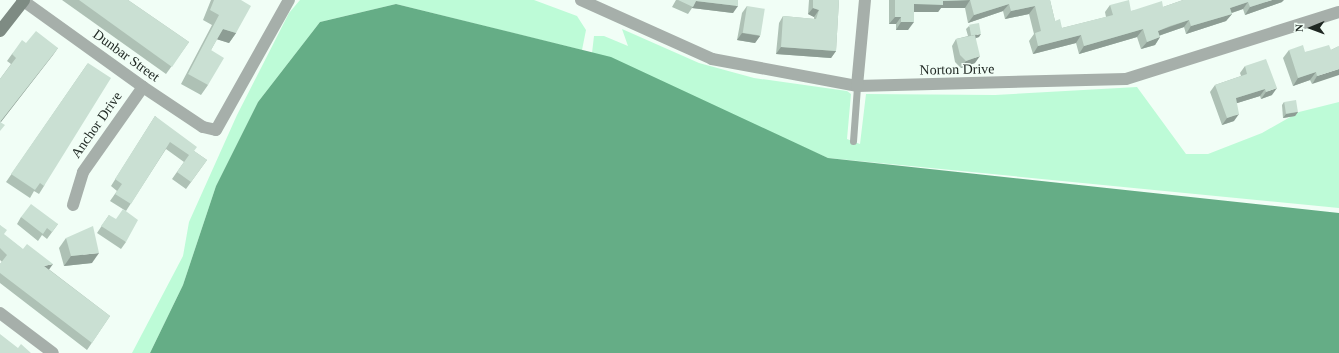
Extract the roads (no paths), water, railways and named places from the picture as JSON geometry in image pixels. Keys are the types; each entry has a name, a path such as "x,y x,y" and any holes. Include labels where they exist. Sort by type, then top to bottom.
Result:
{"street":[{"name":"Dunbar Street","path":"23,0 143,87 203,127 216,130 289,0"},
{"path":"0,31 23,0"},
{"name":"Norton Drive","path":"581,0 712,59 857,86 1126,80 1339,12"},
{"path":"857,86 865,0"},
{"name":"Anchor Drive","path":"74,205 83,172 143,87"},
{"path":"0,313 53,353"}],"lane":[{"path":"853,141 857,86"}]}
